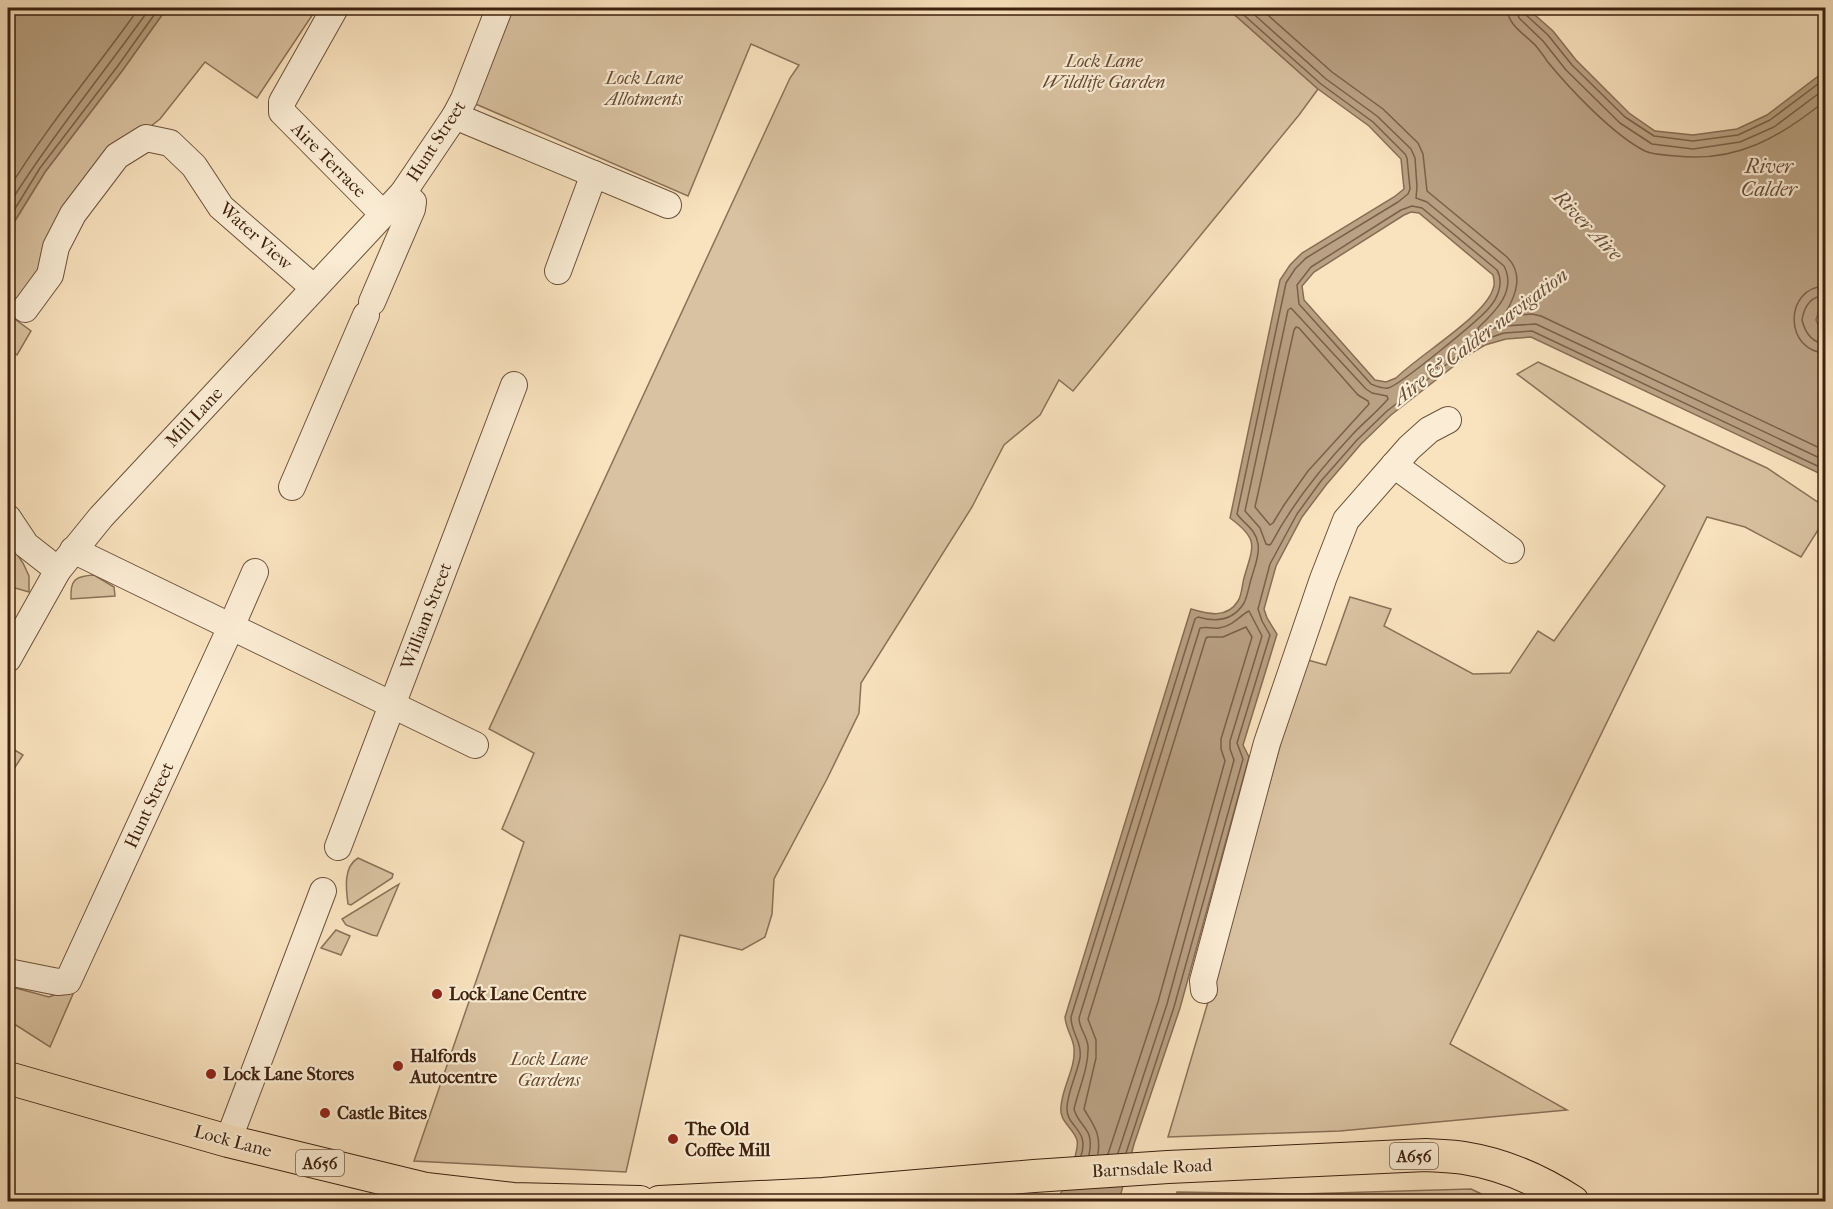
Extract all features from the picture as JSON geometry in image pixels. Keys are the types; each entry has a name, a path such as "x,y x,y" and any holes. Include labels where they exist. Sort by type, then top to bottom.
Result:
{"main road":[{"name":"Lock Lane","path":"8,1078 228,1141 426,1189 513,1199 640,1202"},
{"name":"Barnsdale Road","path":"659,1202 823,1194 1145,1169 1426,1155 1463,1158 1526,1177 1553,1189 1573,1202"}],"street":[{"name":"Aire Terrace","path":"335,8 282,102 282,112 383,214"},
{"name":"Hunt Street","path":"292,487 412,208 413,202 403,192 464,99 497,8"},
{"path":"455,116 668,205"},
{"name":"Water View","path":"25,309 50,274 56,247 73,214 117,156 146,138 170,143 194,166 221,207 314,288"},
{"path":"558,271 594,174"},
{"name":"Mill Lane","path":"8,659 66,560 109,508 403,192"},
{"name":"William Street","path":"338,847 514,385"},
{"path":"1204,990 1203,981 1267,743 1323,579 1346,520 1394,465 1429,430 1448,420"},
{"path":"1394,465 1511,550"},
{"path":"8,518 26,545 231,627 475,745"},
{"name":"Hunt Street","path":"8,972 58,982 68,981 255,572"},
{"path":"228,1141 322,891"}],"green space":[{"path":"167,8 317,8 257,98 205,62 160,119 106,161 48,258 8,311 8,232 45,172"},
{"path":"495,8 1227,8 1318,89 1073,391 1059,380 1040,415 1004,445 972,507 861,683 859,713 774,879 772,914 765,937 742,950 680,935 626,1172 414,1161 524,842 502,829 534,753 489,729 790,78 799,65 751,44 688,196 464,99"},
{"path":"8,314 31,331 17,355 8,348"},
{"path":"1538,362 1767,468 1825,507 1825,519 1801,557 1745,527 1707,517 1450,1044 1567,1110 1340,1131 1168,1137 1224,948 1304,659 1326,665 1350,597 1391,609 1384,626 1473,674 1510,673 1538,631 1554,641 1665,486 1517,374"},
{"path":"8,541 29,576 29,592 8,586"},
{"path":"94,575 114,587 115,596 71,599 75,580 82,576"},
{"path":"8,746 23,755 8,778"},
{"path":"358,858 393,874 392,878 351,905 348,904 347,879 350,867"},
{"path":"399,884 377,936 346,925 342,919"},
{"path":"336,930 350,936 341,955 321,948"},
{"path":"8,986 49,997 76,987 50,1047 8,1020"},
{"path":"1471,1189 1496,1201 1175,1201 1177,1192 1299,1194"}],"water":[{"path":"8,8 167,8 45,172 8,232"},
{"path":"1227,8 1527,8 1553,31 1576,60 1629,113 1655,131 1693,135 1737,129 1767,115 1825,71 1826,307 1819,311 1816,320 1825,333 1825,476 1531,337 1506,339 1485,345 1468,355 1391,415 1361,444 1326,485 1302,517 1276,566 1264,609 1277,634 1243,745 1249,757 1180,1008 1134,1144 1119,1201 1056,1202 1070,1171 1077,1145 1075,1135 1064,1121 1061,1112 1074,1055 1065,1017 1191,609 1217,614 1234,607 1240,596 1250,558 1252,544 1250,538 1230,518 1280,280 1302,253 1404,189 1401,159 1369,126 1318,89","holes":["1411,212 1419,213 1493,275 1494,287 1478,311 1396,378 1386,382 1375,380 1304,300 1302,286 1314,272 1404,215"]}],"place":[{"name":"Lock Lane Centre","path":"437,994"},
{"name":"Halfords Autocentre","path":"398,1066"},
{"name":"Lock Lane Stores","path":"211,1074"},
{"name":"Castle Bites","path":"325,1113"},
{"name":"The Old Coffee Mill","path":"673,1139"}],"park label":[{"name":"Lock Lane Wildlife Garden","path":"1104,71"},
{"name":"Lock Lane Allotments","path":"644,88"},
{"name":"Lock Lane Gardens","path":"549,1069"}],"water label":[{"name":"River Calder","path":"1769,178"},
{"name":"River Aire","path":"1588,225"},
{"name":"Aire & Calder navigation","path":"1480,336"}]}
